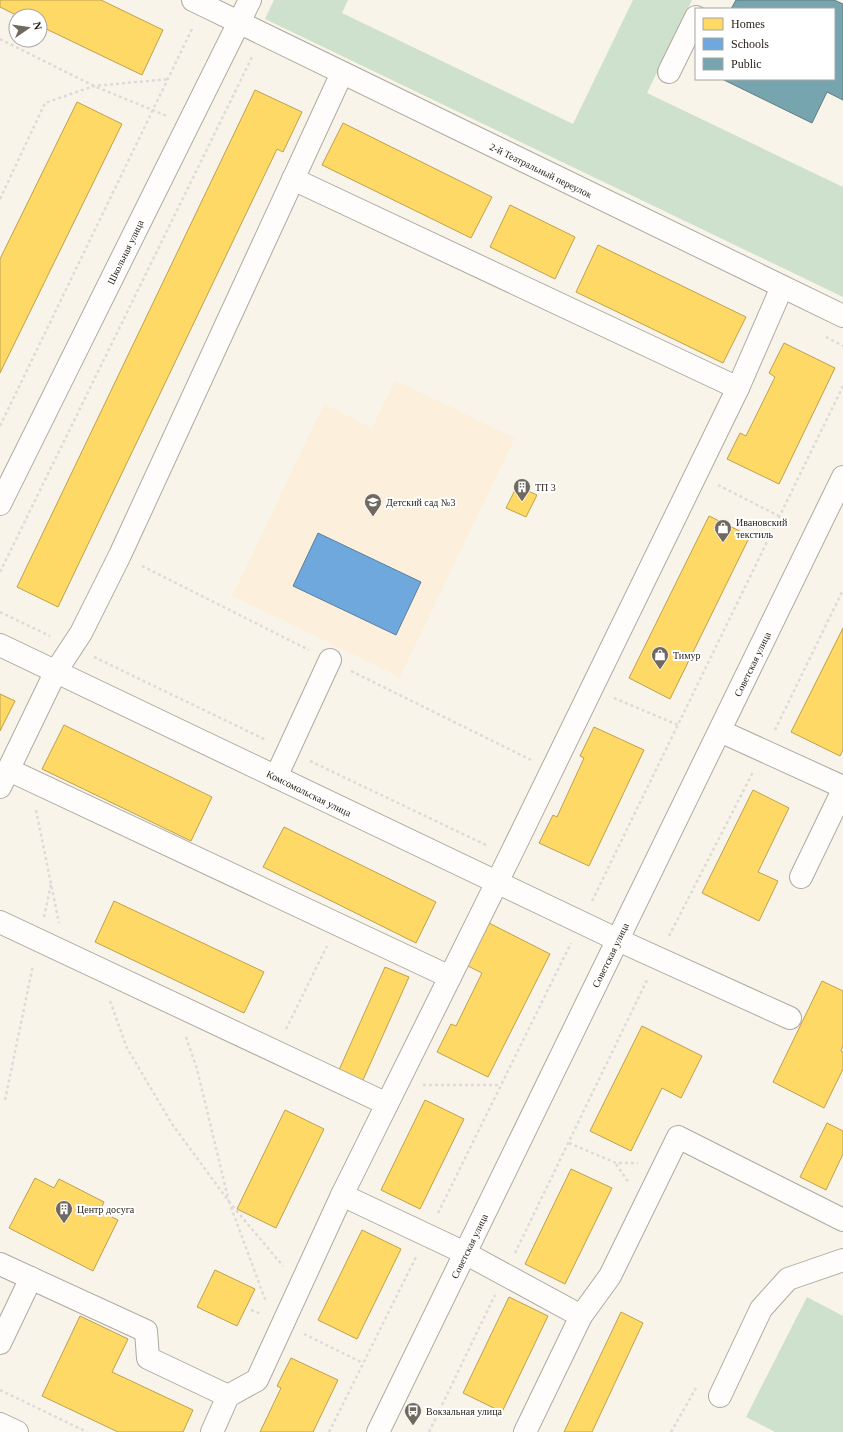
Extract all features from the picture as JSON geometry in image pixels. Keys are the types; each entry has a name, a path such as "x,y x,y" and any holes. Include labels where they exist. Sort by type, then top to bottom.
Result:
{"street":[{"name":"Школьная улица","path":"0,504 250,0"},
{"name":"2-й Театральный переулок","path":"198,2 263,35 843,316"},
{"path":"669,72 695,19"},
{"path":"342,73 120,556 81,633 56,672 4,778 30,780 450,977"},
{"path":"293,179 738,388"},
{"path":"212,1432 228,1396 257,1380 278,1321 300,1287 342,1195 592,688 738,388 782,286"},
{"name":"Советская улица","path":"378,1432 843,477"},
{"name":"Комсомольская улица","path":"0,645 618,940 790,1018"},
{"path":"276,777 330,660"},
{"path":"720,730 843,788 801,877"},
{"path":"0,922 276,1052 391,1095"},
{"path":"525,1432 581,1316 610,1276 678,1137 843,1220"},
{"path":"342,1195 465,1253 581,1316"},
{"path":"720,1396 761,1308 788,1279 843,1260"},
{"path":"0,1264 146,1331 148,1358 228,1396"},
{"path":"0,1343 31,1278"},
{"path":"0,1424 17,1432"}],"path":[{"path":"0,572 280,0"},
{"path":"0,426 153,109 169,79 198,2"},
{"path":"0,39 94,86 153,109 187,126"},
{"path":"0,199 45,103 94,86 169,79"},
{"path":"696,474 779,516"},
{"path":"429,1432 657,958 764,751 843,590"},
{"path":"0,612 510,856"},
{"path":"592,688 678,725"},
{"path":"30,780 65,953"},
{"path":"5,1100 51,884"},
{"path":"276,1052 337,924"},
{"path":"98,968 127,1048 172,1124 230,1203 300,1287"},
{"path":"175,1004 197,1069 230,1203 278,1321"},
{"path":"391,1095 501,1084"},
{"path":"569,1143 616,1163"},
{"path":"251,1310 278,1321 363,1363"},
{"path":"671,1432 697,1387 720,1396"},
{"path":"0,1390 88,1432"}],"shaded area":[{"name":"Детский сад №3","path":"395,380 515,438 400,677 232,596 324,404 372,428"}],"green space":[{"path":"274,0 348,0 342,13 573,124 633,0 692,0 647,93 843,187 843,297 265,19"},
{"path":"807,1297 843,1316 843,1432 775,1432 746,1417"}],"building: Homes":[{"path":"0,0 101,0 163,30 142,75 48,30 48,8 8,8 8,11 0,7"},
{"path":"255,90 302,112 283,152 277,149 58,607 17,587"},
{"path":"77,102 122,124 0,373 0,259"},
{"path":"343,123 492,197 471,238 322,165"},
{"path":"510,205 575,237 555,279 490,247"},
{"path":"598,245 746,317 723,363 576,292"},
{"path":"784,343 835,368 779,484 727,459 740,433 746,436 775,377 769,373"},
{"name":"ТП 3","path":"517,486 537,495 526,517 506,508"},
{"path":"709,516 750,536 670,699 629,678"},
{"path":"843,628 843,750 840,756 791,732"},
{"path":"0,694 15,701 0,731"},
{"path":"64,725 212,797 191,841 42,769"},
{"path":"594,727 644,750 589,866 539,843 553,815 557,817 584,758 580,756"},
{"path":"753,790 789,808 758,872 778,881 759,921 702,893"},
{"path":"284,827 436,902 416,943 263,867"},
{"path":"114,901 264,972 244,1013 95,942"},
{"path":"487,922 550,954 488,1077 437,1052 451,1024 456,1026 482,973 466,965"},
{"path":"385,967 409,977 363,1080 339,1070"},
{"path":"822,981 843,991 843,1046 841,1051 843,1052 843,1069 824,1108 773,1082"},
{"path":"642,1026 702,1056 681,1098 662,1088 631,1151 590,1131"},
{"path":"425,1100 464,1119 420,1209 381,1190"},
{"path":"285,1110 324,1129 276,1228 237,1209"},
{"path":"827,1123 843,1131 843,1154 826,1190 800,1177"},
{"path":"571,1169 612,1188 565,1284 525,1264"},
{"name":"Центр досуга","path":"35,1178 54,1188 59,1179 104,1202 100,1211 118,1220 93,1271 9,1228"},
{"path":"362,1230 401,1249 357,1339 318,1320"},
{"path":"215,1270 255,1289 237,1326 197,1307"},
{"path":"509,1297 548,1316 502,1412 463,1393"},
{"path":"621,1312 643,1323 592,1432 564,1432"},
{"path":"80,1316 128,1339 112,1372 193,1410 183,1432 118,1432 42,1396"},
{"path":"291,1358 338,1380 313,1432 260,1432 281,1388 277,1386"}],"building: Schools":[{"path":"318,533 421,582 396,635 293,586"}],"building: Public":[{"path":"736,0 834,0 843,4 843,100 827,92 812,123 724,80 835,80 835,8 732,8"}],"place":[{"name":"ТП 3","path":"522,502"},
{"name":"Детский сад №3","path":"373,517"},
{"name":"Ивановский текстиль","path":"723,543"},
{"name":"Тимур","path":"660,670"},
{"name":"Центр досуга","path":"64,1224"},
{"name":"Вокзальная улица","path":"413,1426"}]}
